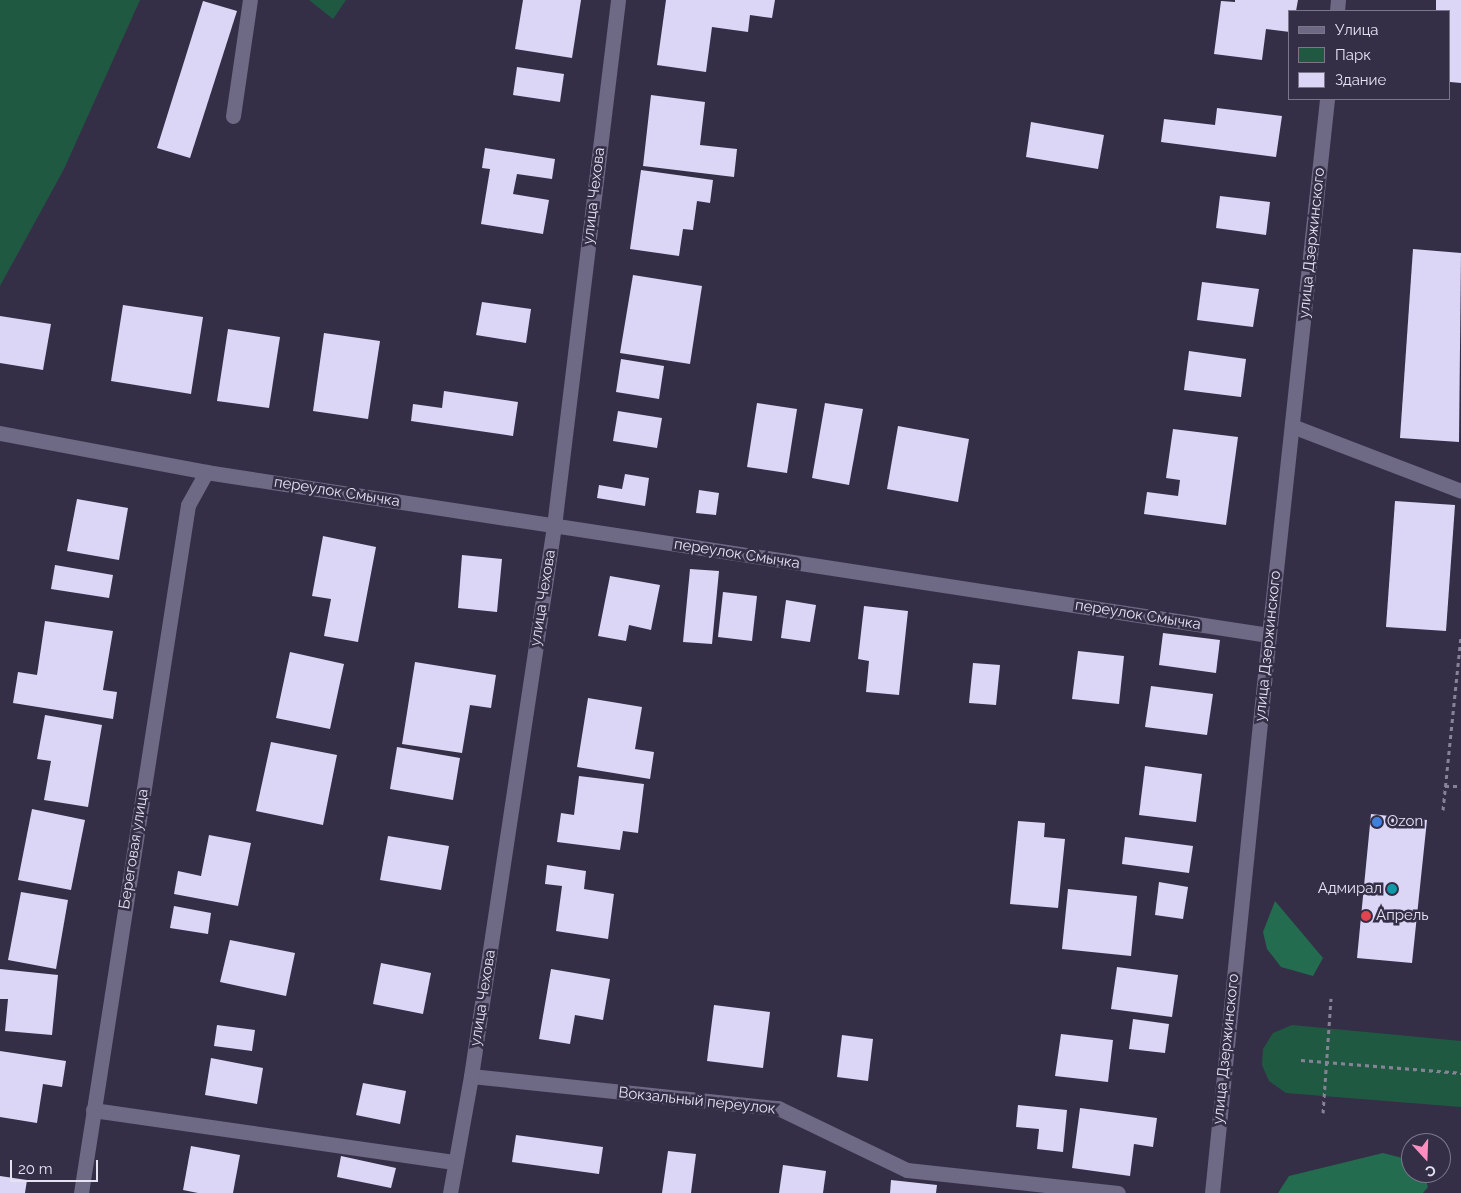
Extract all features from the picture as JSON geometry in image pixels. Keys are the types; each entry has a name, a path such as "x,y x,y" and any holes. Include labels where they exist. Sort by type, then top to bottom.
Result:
{"street":[{"path":"233,116 250,0"},
{"name":"улица Чехова","path":"450,1193 471,1076 554,526 618,0"},
{"name":"улица Дзержинского","path":"1212,1193 1269,635 1327,100"},
{"path":"1292,426 1461,491"},
{"name":"переулок Смычка","path":"0,433 206,472 1269,635"},
{"name":"Береговая улица","path":"81,1193 188,505 206,472"},
{"name":"Вокзальный переулок","path":"471,1076 778,1108 907,1170 1118,1193"},
{"path":"93,1110 455,1162"}],"path":[{"path":"1443,810 1461,637"},
{"path":"1445,786 1461,786"},
{"path":"1323,1113 1331,998"},
{"path":"1301,1060 1461,1073"}],"green space":[{"path":"0,0 140,0 64,169 0,286"},
{"path":"309,0 346,0 333,19"},
{"path":"1275,901 1323,958 1313,976 1281,967 1267,949 1263,932"},
{"path":"1292,1025 1461,1041 1461,1107 1286,1093 1269,1081 1262,1065 1263,1049 1273,1033"},
{"path":"1383,1153 1401,1158 1401,1183 1427,1183 1428,1187 1423,1193 1278,1193 1289,1176"}],"building":[{"path":"523,0 581,0 572,58 515,49"},
{"path":"666,0 775,0 772,18 750,15 748,32 712,27 706,72 657,65"},
{"path":"1235,0 1298,0 1296,10 1288,10 1288,32 1266,29 1262,60 1214,54 1221,1 1235,2"},
{"path":"1436,0 1461,0 1461,83 1451,82 1451,10 1436,10"},
{"path":"203,1 237,11 190,158 157,148"},
{"path":"517,67 564,74 560,102 513,95"},
{"path":"651,95 705,102 700,145 737,149 734,177 643,166"},
{"path":"1217,108 1282,116 1276,157 1161,142 1164,119 1215,125"},
{"path":"1031,122 1104,135 1098,169 1026,157"},
{"path":"485,148 555,159 552,179 517,174 513,194 549,200 543,234 481,224 490,169 482,168"},
{"path":"641,170 713,180 710,203 697,201 693,230 683,229 679,256 630,249"},
{"path":"1220,196 1270,202 1266,235 1216,228"},
{"path":"1413,249 1461,253 1459,442 1400,438"},
{"path":"633,275 702,286 690,364 620,353"},
{"path":"1202,282 1259,289 1253,327 1197,320"},
{"path":"482,302 531,309 526,343 476,335"},
{"path":"123,305 203,317 191,394 111,381"},
{"path":"0,316 51,324 43,370 0,363"},
{"path":"228,329 280,337 269,408 217,401"},
{"path":"324,333 380,341 368,419 313,411"},
{"path":"1189,351 1246,359 1241,397 1184,390"},
{"path":"621,359 664,366 659,399 616,392"},
{"path":"444,391 518,402 513,436 411,421 413,404 442,408"},
{"path":"757,403 797,409 787,473 747,467"},
{"path":"825,403 863,409 849,485 812,478"},
{"path":"618,411 662,418 657,448 613,441"},
{"path":"898,426 969,439 958,502 887,489"},
{"path":"1173,429 1238,437 1226,525 1144,514 1147,492 1178,496 1180,480 1166,478"},
{"path":"625,474 649,478 645,506 597,498 599,485 622,489"},
{"path":"699,490 719,493 716,515 696,513"},
{"path":"77,499 128,508 119,560 67,551"},
{"path":"1395,501 1455,505 1446,631 1386,627"},
{"path":"323,536 376,547 358,642 324,636 331,599 312,596"},
{"path":"462,555 502,559 497,612 458,608"},
{"path":"55,565 113,575 109,598 51,589"},
{"path":"690,569 719,571 712,644 683,642"},
{"path":"610,576 660,585 651,630 629,625 626,641 598,636"},
{"path":"723,592 757,596 752,641 718,637"},
{"path":"786,600 816,605 810,642 781,638"},
{"path":"864,606 908,611 899,695 866,692 869,661 858,659"},
{"path":"45,621 113,631 103,690 117,692 113,719 13,703 18,672 37,675"},
{"path":"1163,633 1220,640 1216,673 1159,665"},
{"path":"1078,651 1124,656 1119,704 1072,699"},
{"path":"290,652 344,664 330,729 276,718"},
{"path":"415,662 496,675 491,708 470,705 462,753 402,744"},
{"path":"973,663 1000,665 996,705 969,703"},
{"path":"1151,686 1213,694 1207,735 1145,727"},
{"path":"588,698 642,707 635,749 654,752 650,779 577,767"},
{"path":"45,715 102,725 88,807 44,800 51,761 37,759"},
{"path":"271,742 337,755 323,825 256,811"},
{"path":"397,747 460,758 453,800 390,789"},
{"path":"1145,766 1202,774 1196,822 1139,815"},
{"path":"579,776 644,784 638,833 623,831 620,850 557,842 561,813 574,815"},
{"path":"32,809 85,820 71,890 18,880"},
{"name":"Адмирал","path":"1371,814 1427,820 1412,963 1357,958"},
{"path":"1018,821 1045,823 1044,837 1065,839 1058,908 1010,904"},
{"path":"209,835 251,843 238,906 174,894 178,871 201,876"},
{"path":"388,836 449,846 441,890 380,880"},
{"path":"1125,837 1193,846 1189,873 1122,864"},
{"path":"547,865 586,871 584,889 614,894 608,939 556,931 562,886 545,884"},
{"path":"1159,882 1188,887 1183,919 1155,915"},
{"path":"1068,889 1137,896 1131,956 1062,949"},
{"path":"21,892 68,900 56,969 8,960"},
{"path":"174,906 211,913 208,934 170,928"},
{"path":"230,940 295,953 286,996 220,982"},
{"path":"381,963 431,973 423,1014 373,1004"},
{"path":"1117,967 1178,975 1172,1017 1111,1009"},
{"path":"0,969 58,975 52,1035 5,1031 8,999 0,999"},
{"path":"551,969 610,979 603,1020 575,1015 570,1044 539,1039"},
{"path":"714,1005 770,1012 763,1068 707,1061"},
{"path":"1133,1019 1169,1024 1165,1053 1129,1049"},
{"path":"217,1025 255,1030 252,1051 214,1046"},
{"path":"1061,1034 1113,1040 1108,1082 1055,1076"},
{"path":"842,1035 873,1039 868,1081 837,1077"},
{"path":"0,1051 66,1061 62,1087 43,1084 37,1123 0,1117"},
{"path":"211,1058 263,1068 257,1104 205,1095"},
{"path":"363,1083 406,1091 400,1124 356,1115"},
{"path":"1018,1105 1067,1110 1063,1152 1037,1149 1039,1129 1016,1127"},
{"path":"1080,1108 1157,1118 1153,1147 1134,1144 1130,1176 1072,1168"},
{"path":"516,1135 603,1147 599,1174 512,1162"},
{"path":"191,1146 240,1155 233,1193 198,1193 183,1190"},
{"path":"668,1151 696,1154 691,1193 662,1193"},
{"path":"341,1156 396,1168 391,1188 337,1177"},
{"path":"783,1165 826,1171 823,1193 779,1193"},
{"path":"0,1176 27,1180 25,1193 0,1193"},
{"path":"891,1180 937,1185 936,1193 890,1193"}],"place":[{"name":"Ozon","path":"1377,822"},
{"name":"Адмирал","path":"1392,889"},
{"name":"Апрель","path":"1366,916"}]}
